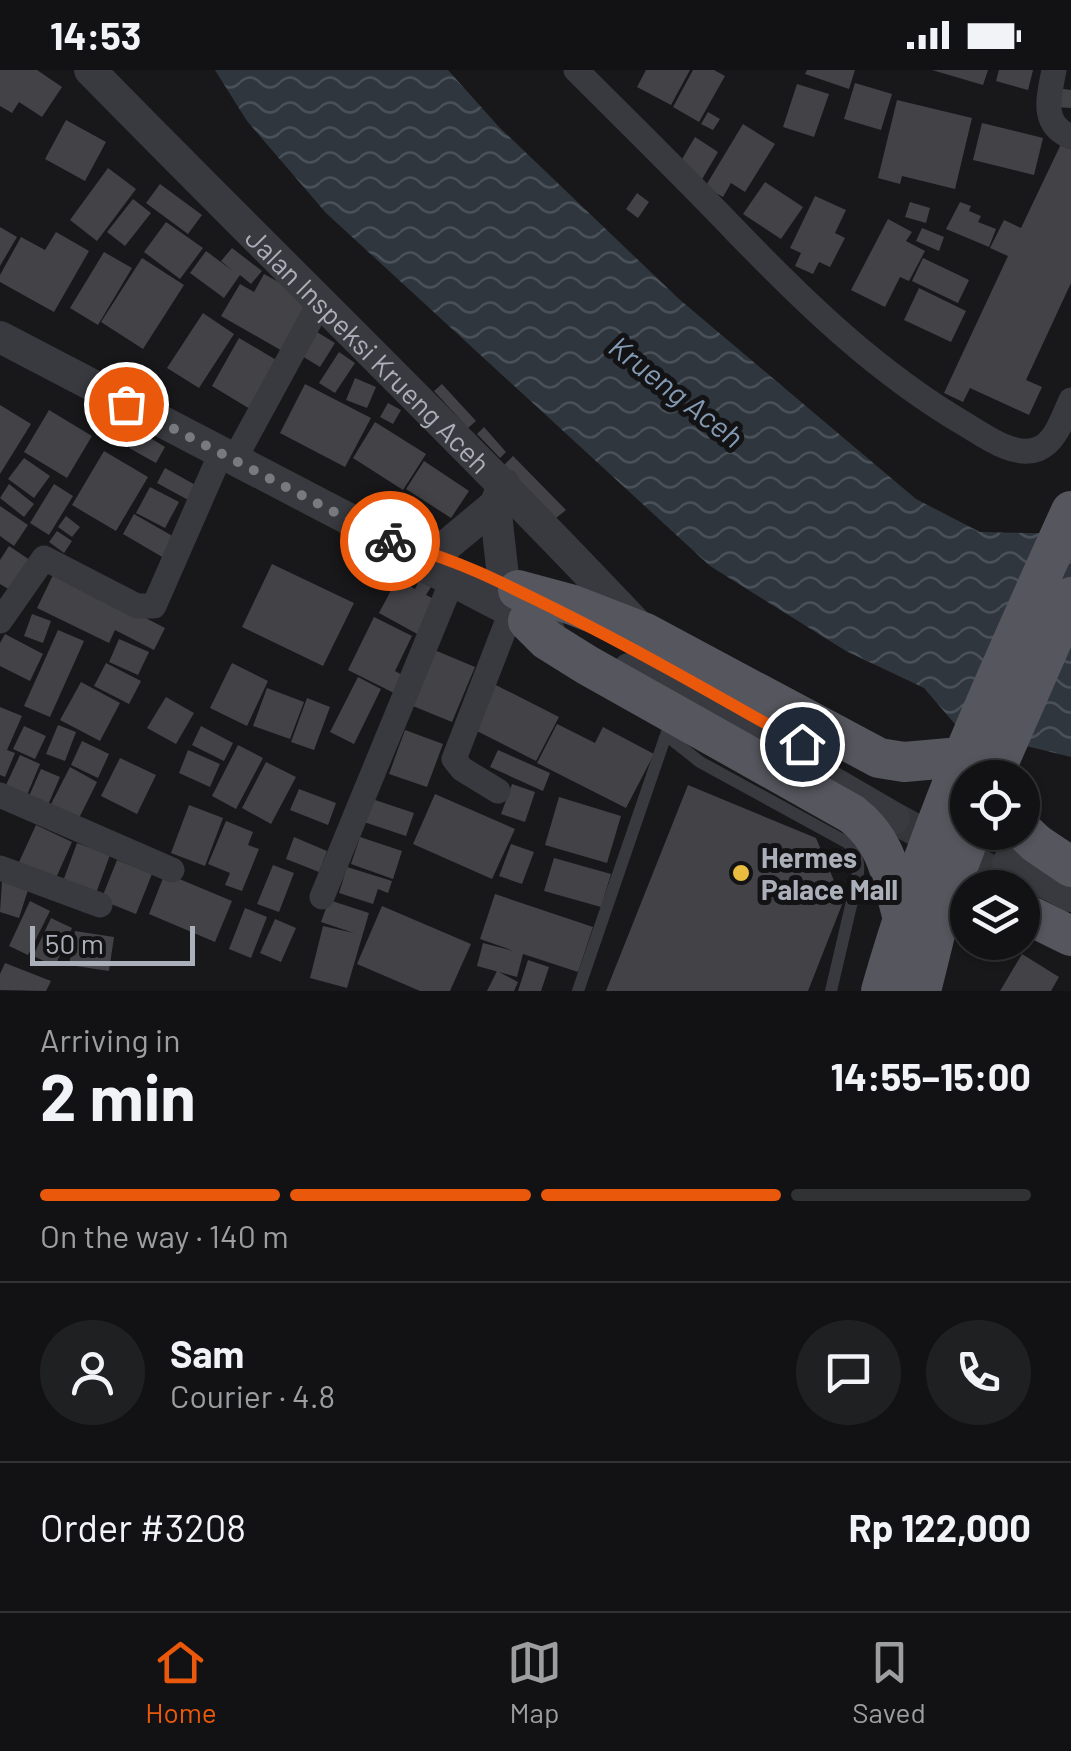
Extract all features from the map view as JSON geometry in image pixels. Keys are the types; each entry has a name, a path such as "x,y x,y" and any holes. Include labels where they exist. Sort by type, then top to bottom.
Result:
{"main road":[{"path":"986,760 1071,511"},
{"path":"987,760 1071,597"},
{"path":"515,602 570,604 645,632 879,758 950,763"},
{"path":"515,602 547,640 670,724 870,828 888,865 937,913"},
{"path":"1015,869 1037,844 1071,867"},
{"path":"921,991 937,913 957,850"},
{"path":"881,991 937,913 963,850"},
{"path":"1040,921 1071,936"}],"street":[{"name":"Jalan Inspeksi Krueng Aceh","path":"90,70 500,494 645,632"},
{"path":"576,70 821,317 873,362 956,419 997,443 1029,451 1040,449 1053,439 1071,400"},
{"path":"1054,70 1047,108 1057,130 1071,137"},
{"path":"0,621 44,558 137,606 154,606 228,457 319,304"},
{"path":"0,337 432,564 667,666 899,811"},
{"path":"322,896 432,564 500,494"},
{"path":"498,792 462,769 454,759 515,602 500,494"},
{"path":"0,795 172,870"},
{"path":"0,868 100,905"},
{"path":"1015,869 1071,896"},
{"path":"1015,869 1071,913"}],"lane":[{"path":"578,991 670,724"},
{"path":"670,724 700,762 848,843 857,854 857,880 832,991"}],"water":[{"name":"Krueng Aceh","path":"215,70 448,70 499,127 679,299 916,499 980,532 1071,534 1071,757 960,730 924,688 846,651 710,566 326,213 247,121"}],"building":[{"path":"0,70 37,70 62,87 42,117 19,102 12,113 0,106"},
{"path":"646,70 690,70 671,105 637,87"},
{"path":"693,70 714,70 725,76 699,122 673,107"},
{"path":"807,70 855,70 849,89 805,74"},
{"path":"932,70 988,70 983,85"},
{"path":"999,70 1033,70 1028,90 996,81"},
{"path":"855,83 892,94 881,130 844,119"},
{"path":"797,84 829,94 814,137 783,127"},
{"path":"1057,88 1071,90 1071,108 1055,107"},
{"path":"897,100 972,118 955,189 902,176 900,184 878,178"},
{"path":"708,112 720,119 713,130 701,124"},
{"path":"66,120 106,142 85,181 45,159"},
{"path":"982,123 1043,138 1034,175 973,160"},
{"path":"743,124 775,144 745,192 731,183 723,197 705,187"},
{"path":"695,137 718,152 701,181 678,166"},
{"path":"1061,144 1071,149 1071,283 1026,380 1042,387 1029,415 970,388 963,402 944,393 1008,256 990,248 1004,220 1021,228"},
{"path":"108,168 136,189 97,241 70,220"},
{"path":"765,182 803,207 781,239 743,214"},
{"path":"160,184 202,215 188,234 146,203"},
{"path":"637,193 649,202 638,218 626,209"},
{"path":"815,196 846,210 835,233 845,238 830,267 819,262 813,274 795,266 801,253 790,248"},
{"path":"133,199 151,213 125,246 107,232"},
{"path":"910,202 930,208 926,223 905,217"},
{"path":"960,202 981,216 978,222 996,229 989,247 946,229"},
{"path":"888,219 912,232 906,241 925,251 909,281 900,277 885,307 851,290"},
{"path":"166,222 203,248 180,279 144,252"},
{"path":"0,227 17,237 0,266"},
{"path":"922,228 944,237 939,251 916,241"},
{"path":"56,232 89,251 54,312 0,282 0,275 21,237 45,250"},
{"path":"232,248 262,271 251,284 240,275 224,298 190,273 206,251 233,271 221,261"},
{"path":"104,252 132,268 98,325 70,308"},
{"path":"142,258 184,285 143,349 101,322"},
{"path":"923,258 969,280 958,303 912,281"},
{"path":"264,274 313,301 284,352 221,316 240,284 254,292"},
{"path":"919,288 966,311 951,342 904,320"},
{"path":"203,313 234,334 199,388 167,368"},
{"path":"312,329 335,343 320,367 297,353"},
{"path":"239,338 278,361 250,409 212,386"},
{"path":"339,352 355,363 335,393 319,383"},
{"path":"355,378 376,387 367,408 346,400"},
{"path":"305,384 371,418 345,467 280,433"},
{"path":"442,384 476,421 468,428 434,391"},
{"path":"388,403 401,410 393,424 380,417"},
{"path":"0,405 31,424 0,474"},
{"path":"49,410 92,436 67,478 24,452"},
{"path":"375,422 426,454 403,490 353,458"},
{"path":"484,427 506,452 500,458 477,434"},
{"path":"139,431 165,447 156,463 129,448"},
{"path":"104,451 148,477 116,531 72,505"},
{"path":"513,456 566,510 556,518 504,465"},
{"path":"24,458 50,476 34,498 8,479"},
{"path":"424,461 469,491 451,518 406,489"},
{"path":"165,468 199,487 190,501 157,483"},
{"path":"9,484 34,504 24,517 0,498"},
{"path":"54,484 73,496 49,535 30,523"},
{"path":"150,487 179,502 165,528 136,513"},
{"path":"0,506 28,525 14,546 0,536"},
{"path":"134,514 176,538 164,558 123,534"},
{"path":"66,516 80,527 72,537 58,527"},
{"path":"57,531 72,541 64,553 49,542"},
{"path":"9,546 30,560 10,590 0,584 0,560"},
{"path":"272,564 354,603 323,666 242,627"},
{"path":"55,571 165,628 154,650 115,630 109,643 37,608"},
{"path":"397,579 415,589 419,581 431,587 426,595 440,602 421,636 379,613"},
{"path":"32,614 51,621 43,643 24,636"},
{"path":"374,617 412,636 395,671 408,678 400,696 348,670"},
{"path":"58,630 84,641 50,717 24,706"},
{"path":"5,634 43,654 30,681 0,666 0,643"},
{"path":"119,639 149,652 138,675 109,662"},
{"path":"432,649 475,667 452,722 408,704"},
{"path":"106,663 141,681 129,704 94,686"},
{"path":"232,663 268,681 247,726 210,708"},
{"path":"358,677 381,689 354,744 330,732"},
{"path":"81,682 120,703 100,741 60,720"},
{"path":"492,683 559,717 536,761 469,727"},
{"path":"267,688 304,702 290,739 253,726"},
{"path":"166,697 194,713 176,744 147,728"},
{"path":"307,698 330,707 314,750 291,742"},
{"path":"0,707 22,716 7,750 15,753 5,777 0,775"},
{"path":"557,724 595,743 603,727 654,754 626,808 537,763"},
{"path":"58,725 76,732 65,761 46,754"},
{"path":"24,726 46,736 35,759 13,749"},
{"path":"201,726 233,743 224,761 192,745"},
{"path":"405,730 443,744 427,787 389,774"},
{"path":"82,741 109,754 98,778 71,765"},
{"path":"238,745 263,758 236,809 212,796"},
{"path":"188,750 220,764 210,787 179,773"},
{"path":"498,750 550,773 543,791 490,767"},
{"path":"20,755 40,764 27,795 6,785"},
{"path":"120,758 156,775 137,814 101,796"},
{"path":"266,762 296,777 271,824 242,808"},
{"path":"70,767 97,782 78,820 50,806"},
{"path":"41,769 60,777 48,805 29,796"},
{"path":"512,784 535,792 525,822 501,814"},
{"name":"Hermes Palace Mall","path":"688,785 816,838 843,902 808,991 606,991"},
{"path":"299,789 336,803 328,825 290,810"},
{"path":"435,794 515,829 492,879 413,844"},
{"path":"559,797 621,816 607,863 545,845"},
{"path":"372,799 414,813 406,836 364,822"},
{"path":"189,805 223,818 205,866 171,853"},
{"path":"226,821 253,832 248,845 259,849 242,891 225,885 230,873 208,864"},
{"path":"36,825 72,842 56,878 19,862"},
{"path":"294,837 327,851 319,872 286,859"},
{"path":"360,837 402,851 393,879 351,864"},
{"path":"77,843 110,855 95,896 62,884"},
{"path":"511,844 534,852 522,884 499,876"},
{"path":"554,858 611,874 601,907 544,891"},
{"path":"117,860 152,874 136,914 101,900"},
{"path":"273,865 294,873 279,912 257,904"},
{"path":"347,867 392,881 388,893 378,889 373,904 339,893"},
{"path":"165,873 232,901 215,942 149,914"},
{"path":"2,881 28,890 19,918 0,912"},
{"path":"495,894 593,927 578,972 523,954 517,977 477,966 483,943 514,951 480,939"},
{"path":"329,900 369,913 347,988 310,978 323,926 354,933 321,922"},
{"path":"30,901 50,911 28,955 9,946"},
{"path":"382,906 471,944 450,991 420,991 357,964"},
{"path":"245,908 267,917 251,958 229,949"},
{"path":"51,918 72,928 55,966 33,956"},
{"path":"275,919 296,928 281,962 260,953"},
{"path":"75,931 114,937 109,971 69,965"},
{"path":"528,960 549,967 541,991 518,991"},
{"path":"1018,960 1032,960 1059,977 1051,991 1000,991"},
{"path":"5,963 51,981 46,991 0,990"},
{"path":"497,971 518,982 514,991 487,991"}],"tunnel":[{"path":"894,818 989,870"}],"way so far":[{"path":"126,404 390,541"}],"place":[{"name":"Hermes Palace Mall","path":"741,873"}],"route":[{"path":"390,541 410,552 415,549 448,560 518,590 667,666 802,744"}]}
